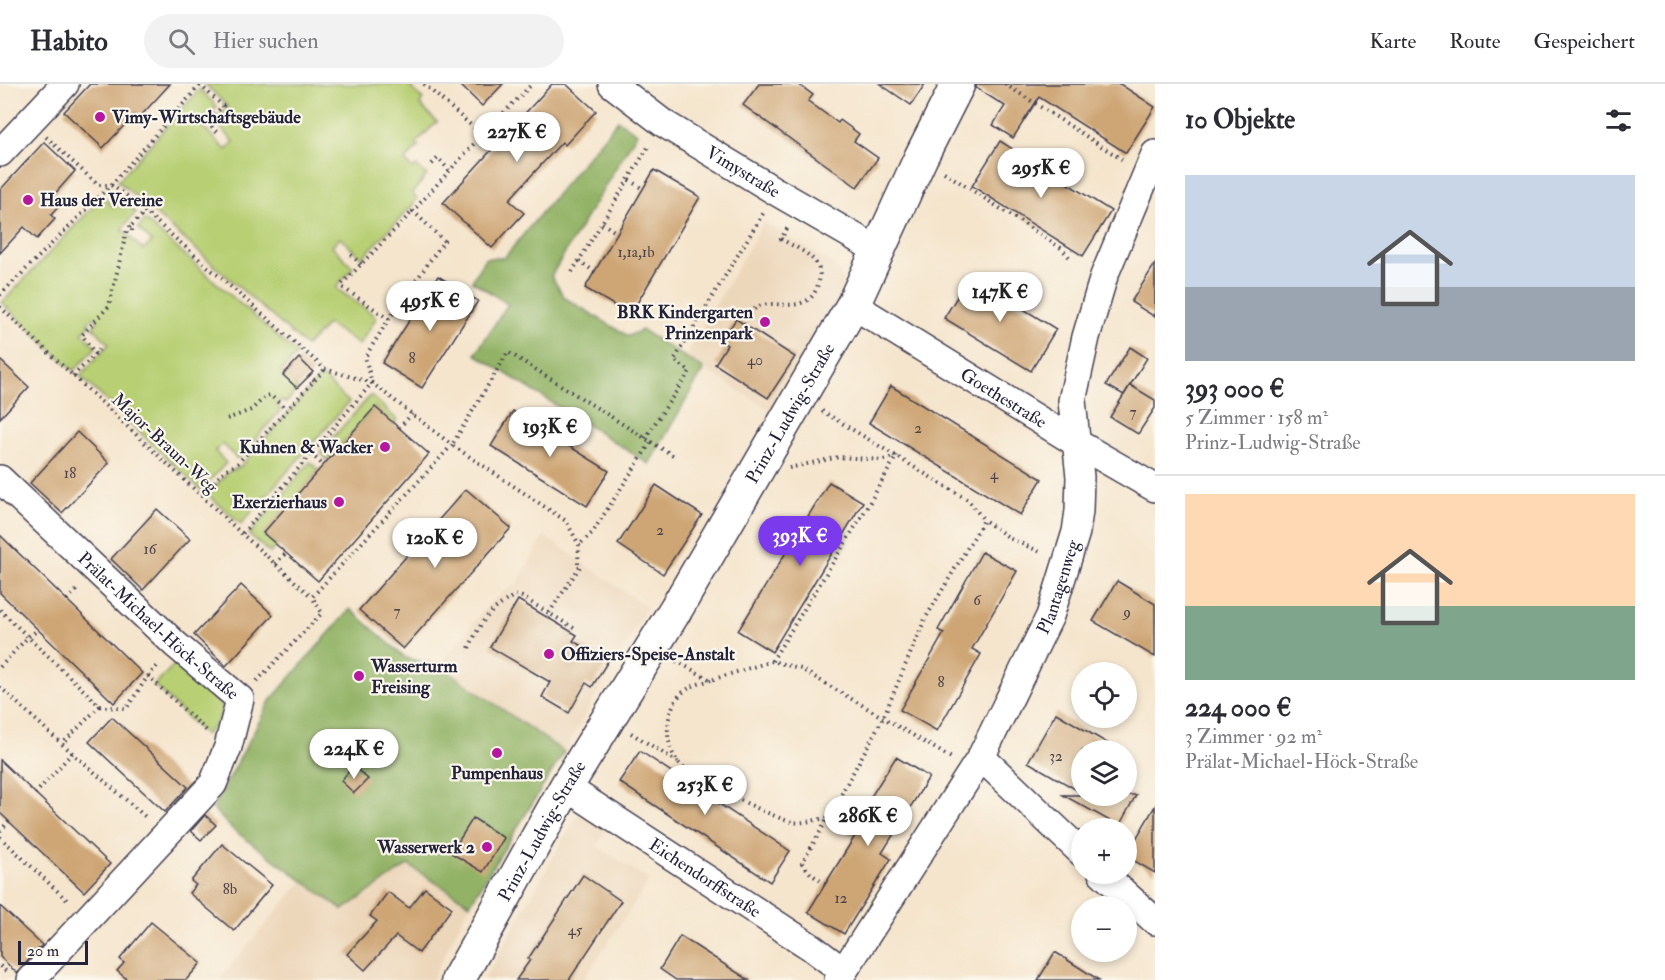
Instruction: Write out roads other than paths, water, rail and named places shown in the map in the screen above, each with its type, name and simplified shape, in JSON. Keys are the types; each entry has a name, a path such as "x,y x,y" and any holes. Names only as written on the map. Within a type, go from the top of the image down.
{"street":[{"path":"0,153 65,84"},
{"name":"Vimystraße","path":"612,84 663,123 879,251"},
{"name":"Prinz-Ludwig-Straße","path":"458,980 566,787 679,604 853,305 921,156 958,84"},
{"name":"Plantagenweg","path":"840,976 971,760 1050,616 1076,532 1079,511 1080,477 1072,401 1086,337 1104,276 1155,154"},
{"name":"Goethestraße","path":"853,305 1075,442 1155,488"},
{"name":"Prälat-Michael-Höck-Straße","path":"0,479 176,645 240,699 228,747 213,784 31,980"},
{"path":"971,760 1071,844"},
{"name":"Eichendorffstraße","path":"566,787 801,941 840,976"},
{"path":"1114,884 1155,921"}],"place":[{"name":"Vimy-Wirtschaftsgebäude","path":"100,117"},
{"name":"Haus der Vereine","path":"28,200"},
{"name":"BRK Kindergarten Prinzenpark","path":"765,322"},
{"name":"Kuhnen & Wacker","path":"385,447"},
{"name":"Exerzierhaus","path":"339,502"},
{"name":"Offiziers-Speise-Anstalt","path":"549,654"},
{"name":"Wasserturm Freising","path":"359,676"},
{"name":"Pumpenhaus","path":"497,753"},
{"name":"Wasserwerk 2","path":"487,847"}]}
